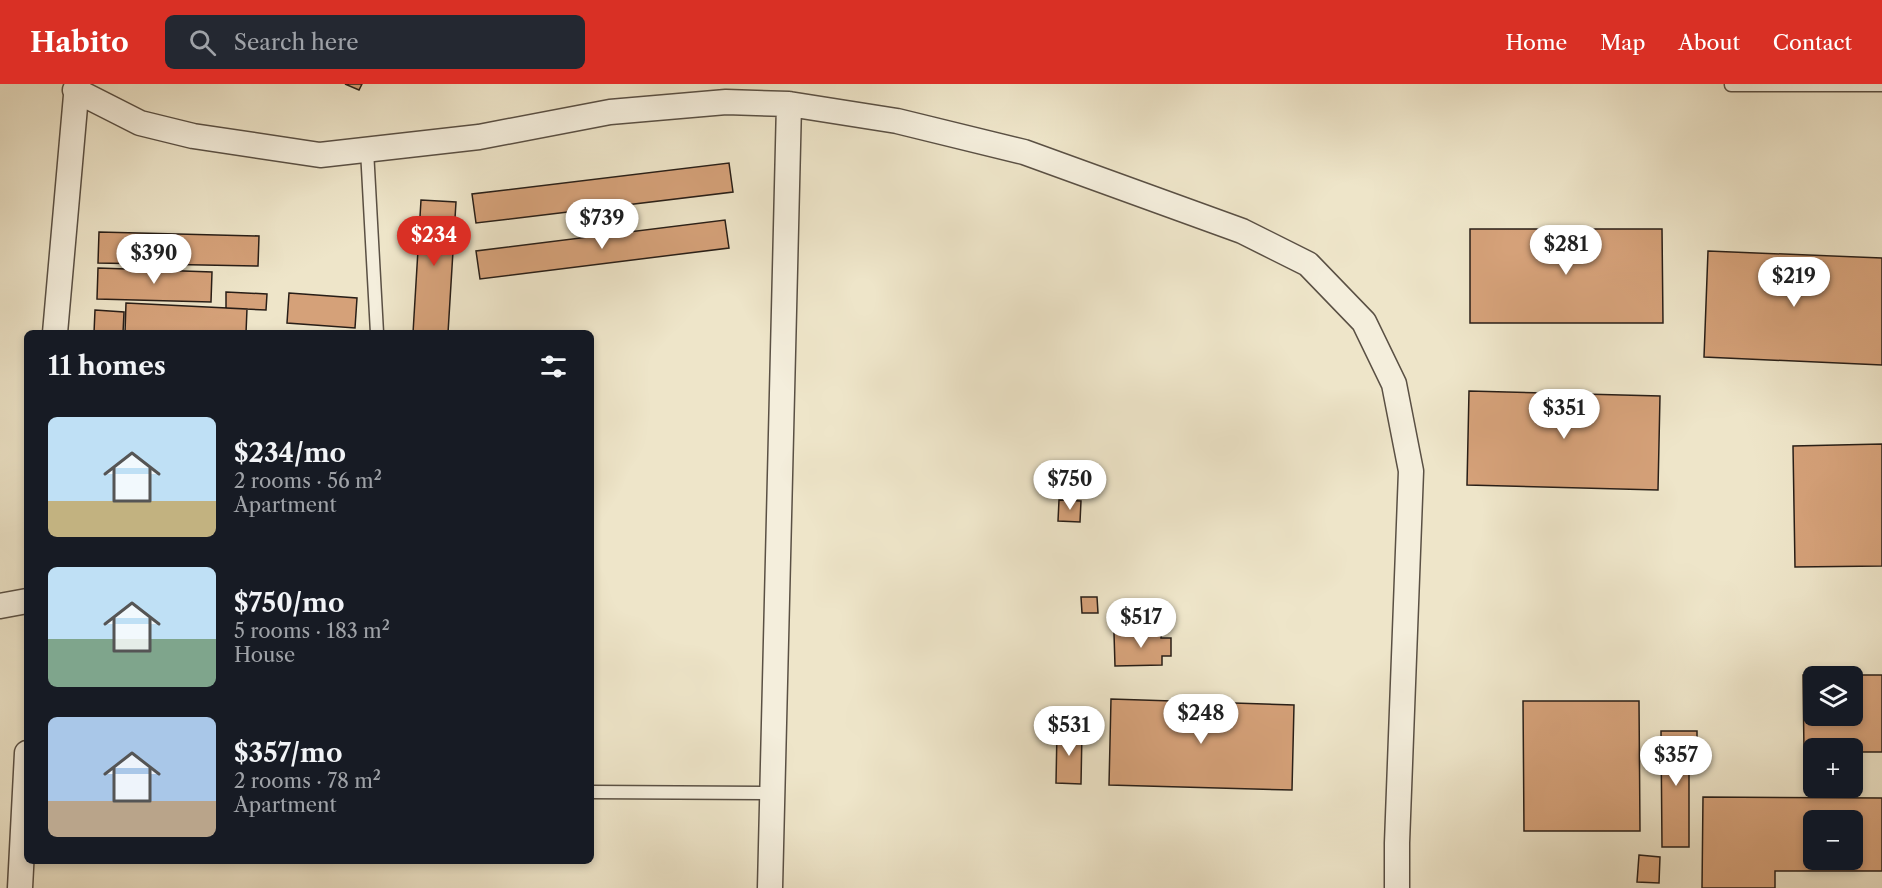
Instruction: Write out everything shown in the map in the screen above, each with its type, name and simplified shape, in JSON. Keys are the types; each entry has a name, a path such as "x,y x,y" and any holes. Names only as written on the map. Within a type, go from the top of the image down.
{"street":[{"path":"55,330 76,87 140,123 193,136 320,155 479,137 610,112 726,102 789,104 897,120 1024,152 1242,231 1308,264 1364,322 1394,384 1411,471 1397,888"},
{"path":"771,888 789,104"},
{"path":"0,606 24,602"},
{"path":"20,888 24,849"}],"lane":[{"path":"1731,86 1882,85"},
{"path":"368,150 377,330"},
{"path":"594,792 773,793"}],"building":[{"path":"345,84 362,84 359,90"},
{"path":"729,163 733,192 476,223 472,194"},
{"path":"421,200 456,202 448,330 413,330"},
{"path":"725,220 729,248 480,279 476,251"},
{"path":"1470,229 1662,229 1663,323 1470,323"},
{"path":"99,232 259,236 258,266 98,263"},
{"path":"1708,251 1882,258 1882,365 1704,357"},
{"path":"98,268 212,272 211,302 97,299"},
{"path":"226,292 267,294 266,310 226,308"},
{"path":"289,293 357,298 355,328 287,323"},
{"path":"126,303 247,309 246,330 125,330"},
{"path":"95,310 124,312 123,330 94,330"},
{"path":"1469,391 1660,396 1658,490 1467,485"},
{"path":"1882,444 1882,566 1795,567 1793,446"},
{"path":"1059,500 1081,501 1080,522 1058,521"},
{"path":"1081,597 1097,597 1098,613 1082,613"},
{"path":"1161,632 1161,638 1171,638 1171,656 1162,656 1162,665 1115,666 1114,633"},
{"path":"1863,675 1882,675 1882,752 1863,752 1863,738 1804,738 1804,726 1863,726"},
{"path":"1111,699 1294,705 1292,790 1109,785"},
{"path":"1523,701 1639,701 1640,831 1524,831"},
{"path":"1057,730 1082,731 1081,784 1056,783"},
{"path":"1661,731 1697,731 1697,749 1689,749 1689,847 1662,847"},
{"path":"1703,797 1882,798 1882,871 1775,871 1775,888 1702,888"},
{"path":"1639,855 1660,857 1659,883 1637,882"}]}
